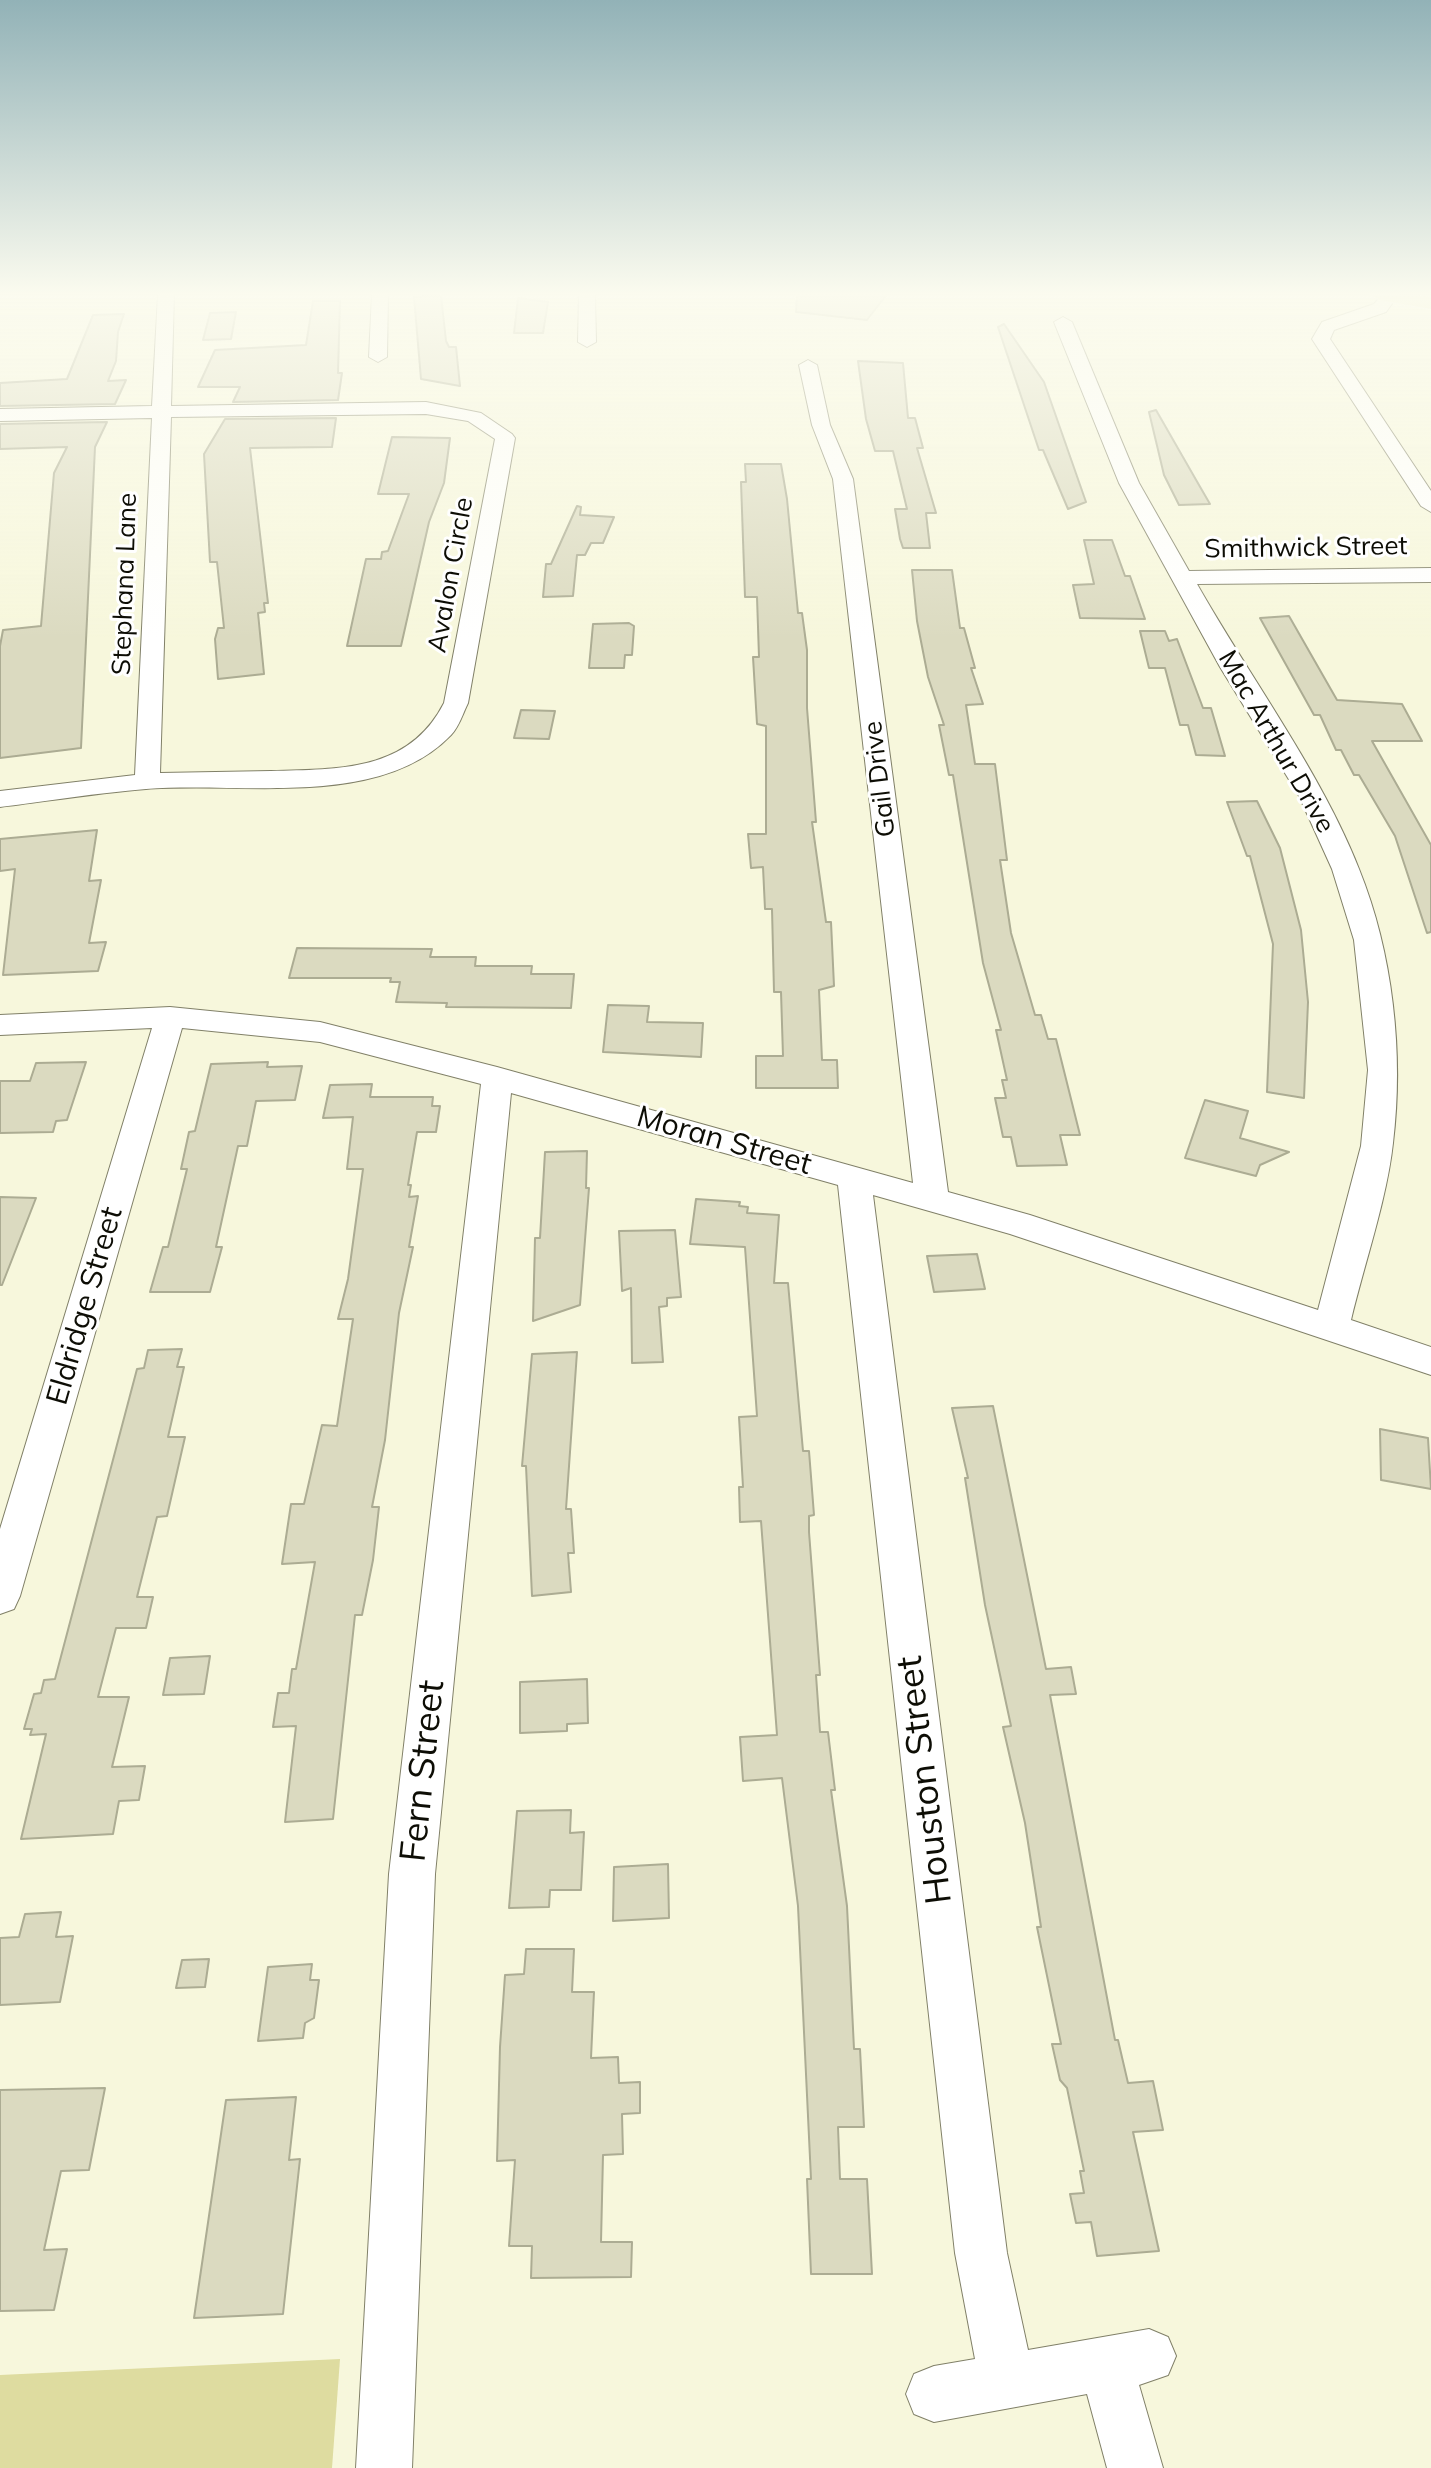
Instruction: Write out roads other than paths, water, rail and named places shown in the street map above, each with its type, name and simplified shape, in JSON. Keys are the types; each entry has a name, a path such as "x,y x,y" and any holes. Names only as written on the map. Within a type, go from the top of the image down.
{"street":[{"name":"Stephana Lane","path":"147,781 159,409"},
{"name":"Avalon Circle","path":"0,415 321,409"},
{"name":"Avalon Circle","path":"0,799 147,781 340,777 383,768 416,752 443,729 456,703 505,438 493,425 473,415 429,409"},
{"name":"Gail Drive","path":"818,409 843,479 932,1199"},
{"name":"Mac Arthur Drive","path":"1099,409 1129,483 1312,796 1346,869 1368,940 1383,1070 1377,1146 1331,1329"},
{"path":"1367,409 1431,506"},
{"name":"Smithwick Street","path":"1182,578 1431,575"},
{"name":"Moran Street","path":"0,1025 170,1017 259,1022 323,1032 497,1077 932,1199 1108,1253 1431,1361"},
{"name":"Eldridge Street","path":"0,1596 170,1017"},
{"name":"Fern Street","path":"384,2468 412,1874 497,1077"},
{"name":"Houston Street","path":"854,1177 981,2253 1007,2381"},
{"path":"934,2394 1127,2360 1135,2468"}]}
